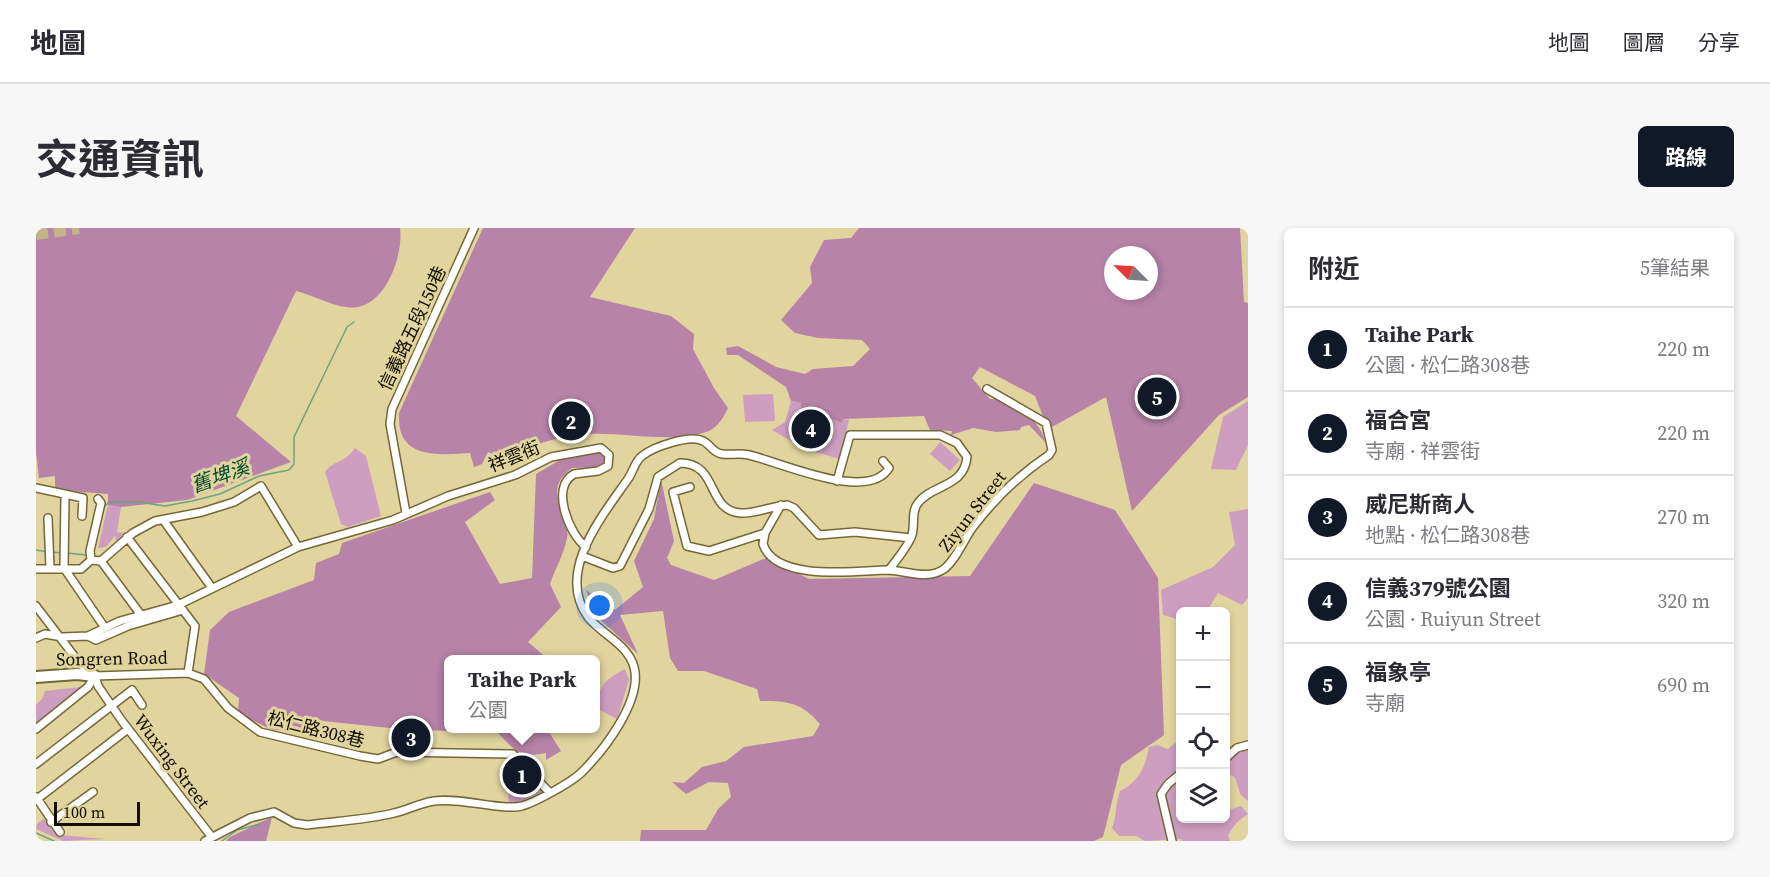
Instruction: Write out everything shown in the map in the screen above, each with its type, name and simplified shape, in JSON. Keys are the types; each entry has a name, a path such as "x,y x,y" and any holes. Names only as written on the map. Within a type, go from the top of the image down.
{"street":[{"name":"信義路五段150巷","path":"406,513 390,418 400,387 474,228"},
{"name":"Ziyun Street","path":"765,533 763,544 765,550 799,569 834,572 889,570 918,574 936,573 947,567 996,499 1021,474 1049,455 1052,450 1046,423 987,389"},
{"path":"837,481 850,435 928,434 950,438 957,443 967,457 966,465 945,488 918,502 914,510 911,538 889,570"},
{"path":"208,839 250,818 274,812 294,823 307,825 387,814 435,801 475,801 514,807 524,805 549,792 581,774 606,745 629,704 635,687 636,675 630,657 589,617 580,600 577,581 586,547 611,500 628,480 640,457 661,446 682,440 702,440 718,453 749,455 837,481 867,482 879,478 889,468 884,461"},
{"name":"祥雲街","path":"406,513 448,496 515,475 551,457 601,448 609,455 608,466 598,471 570,476 563,492 572,527 579,542 586,547"},
{"path":"582,556 613,568 620,566 651,502 658,477 680,463 693,465 705,474 711,482 715,497 727,509 741,513 781,506 794,508 819,535 855,532 911,538"},
{"path":"100,561 127,537 155,521 164,521 234,502 261,486 298,547"},
{"path":"36,488 83,498 82,516"},
{"path":"690,488 673,492 687,546 709,551 765,533 781,506"},
{"path":"65,495 64,568 105,628"},
{"path":"91,560 90,551 101,503 98,499"},
{"path":"88,636 96,640 180,608 212,588 298,547 382,524 406,513"},
{"path":"48,518 50,568"},
{"path":"164,521 212,588"},
{"path":"127,537 195,626 188,673"},
{"path":"36,569 81,569 91,560 100,561 141,615"},
{"name":"Wuxing Street","path":"36,606 81,665 95,676 98,686 208,839"},
{"path":"36,638 45,634 62,638 88,636 141,615 180,608"},
{"name":"松仁路308巷","path":"188,673 204,679 228,708 260,732 307,745 378,759 397,752 513,754 549,792"},
{"name":"Songren Road","path":"36,677 77,674 95,676 188,673"},
{"path":"39,727 88,687 95,676"},
{"path":"111,704 132,690 142,705"},
{"name":"Wuxing Street","path":"36,764 111,704"},
{"path":"60,832 37,799 128,729"},
{"path":"1230,754 1237,748 1248,746"},
{"path":"1172,841 1171,828 1162,804 1161,794 1176,777"},
{"path":"51,822 93,792"}],"shaded area":[{"path":"36,228 400,228 400,240 394,268 388,281 371,302 359,307 346,307 296,291 236,416 291,462 187,500 121,507 108,505 108,494 55,490 55,476 39,478 36,452"},
{"path":"483,228 635,228 590,297 671,316 694,334 693,349 714,388 728,408 718,424 708,432 691,436 588,434 566,437 534,446 505,460 488,452 482,464 474,467 470,453 434,454 415,449 408,444 401,431 399,413"},
{"path":"859,228 1240,228 1244,302 1248,303 1248,397 1219,415 1132,511 1106,397 1052,427 1044,419 1035,396 980,367 972,378 990,399 1007,402 1024,412 1038,426 1045,442 1029,425 1021,427 1020,430 996,432 973,428 951,435 952,431 930,430 924,416 843,419 842,423 801,409 801,403 791,401 786,387 738,355 727,355 726,348 738,346 776,367 805,374 813,369 853,366 870,349 862,340 818,338 795,333 781,320 812,283 810,267 824,240 851,238"},
{"path":"773,394 775,421 745,422 743,395"},
{"path":"791,401 801,403 801,409 842,423 843,419 849,420 840,459 805,449 772,430 785,422"},
{"path":"1248,401 1248,445 1236,470 1211,469 1223,417"},
{"path":"940,442 960,460 950,471 930,454"},
{"path":"355,448 366,456 381,516 348,527 341,524 325,472"},
{"path":"602,450 606,462 600,467 572,468 558,485 557,494 565,519 567,538 550,584 561,607 528,642 543,655 444,655 444,731 399,729 314,720 306,733 270,729 238,713 239,698 204,674 210,630 229,612 314,580 316,563 339,554 342,543 490,492 495,500 465,522 500,584 532,578 536,474 572,453"},
{"path":"661,479 674,541 667,558 671,565 714,580 766,558 809,579 970,576 1034,483 1115,510 1158,578 1164,735 1121,765 1103,837 1094,841 640,841 641,830 706,830 718,809 731,797 728,783 709,782 686,794 672,782 684,783 702,767 726,761 744,747 813,736 820,724 807,711 793,704 760,701 757,689 704,671 678,671 670,658 663,611 620,615 638,654 595,615 586,590 615,610 643,587 634,561 654,519"},
{"path":"108,505 121,507 117,532 123,533 116,541 115,536 106,547 98,548"},
{"path":"1248,509 1248,598 1242,605 1218,593 1209,607 1176,607 1176,619 1163,615 1161,590 1213,567 1235,545 1229,512"},
{"path":"625,669 629,680 617,719 600,710 600,692 613,676"},
{"path":"80,687 81,691 36,724 36,705 42,699 45,691"},
{"path":"498,733 550,733 561,751 546,760 546,753 523,754"},
{"path":"1176,742 1176,823 1230,823 1230,810 1241,806 1248,814 1236,823 1228,835 1230,841 1182,841 1181,839 1145,841 1136,836 1119,836 1112,828 1120,791 1132,783 1140,773 1149,747 1157,745 1168,749"},
{"path":"1242,749 1248,749 1248,801 1240,794 1235,777 1230,775 1230,759"},
{"path":"514,760 545,790 519,802 510,803 508,800"},
{"path":"272,817 266,841 226,841 230,837"},
{"path":"45,818 60,835 106,839 63,841 36,829 37,824"}],"waterway":[{"name":"舊埤溪","path":"93,554 104,507 109,502 138,502 165,506 220,494 259,476 289,470 294,464 294,437 347,327 354,322"},
{"name":"舊埤溪","path":"36,550 48,552"},
{"name":"舊埤溪","path":"52,552 62,553"},
{"name":"舊埤溪","path":"67,553 86,555"},
{"path":"222,841 237,830 260,824"},
{"path":"36,833 54,841"}],"tunnel":[{"path":"36,234 79,228"}],"place":[{"name":"福象亭","path":"1157,397"},
{"name":"福合宮","path":"571,421"},
{"name":"信義379號公園","path":"811,429"},
{"name":"威尼斯商人","path":"411,738"},
{"name":"Taihe Park","path":"522,775"}]}
